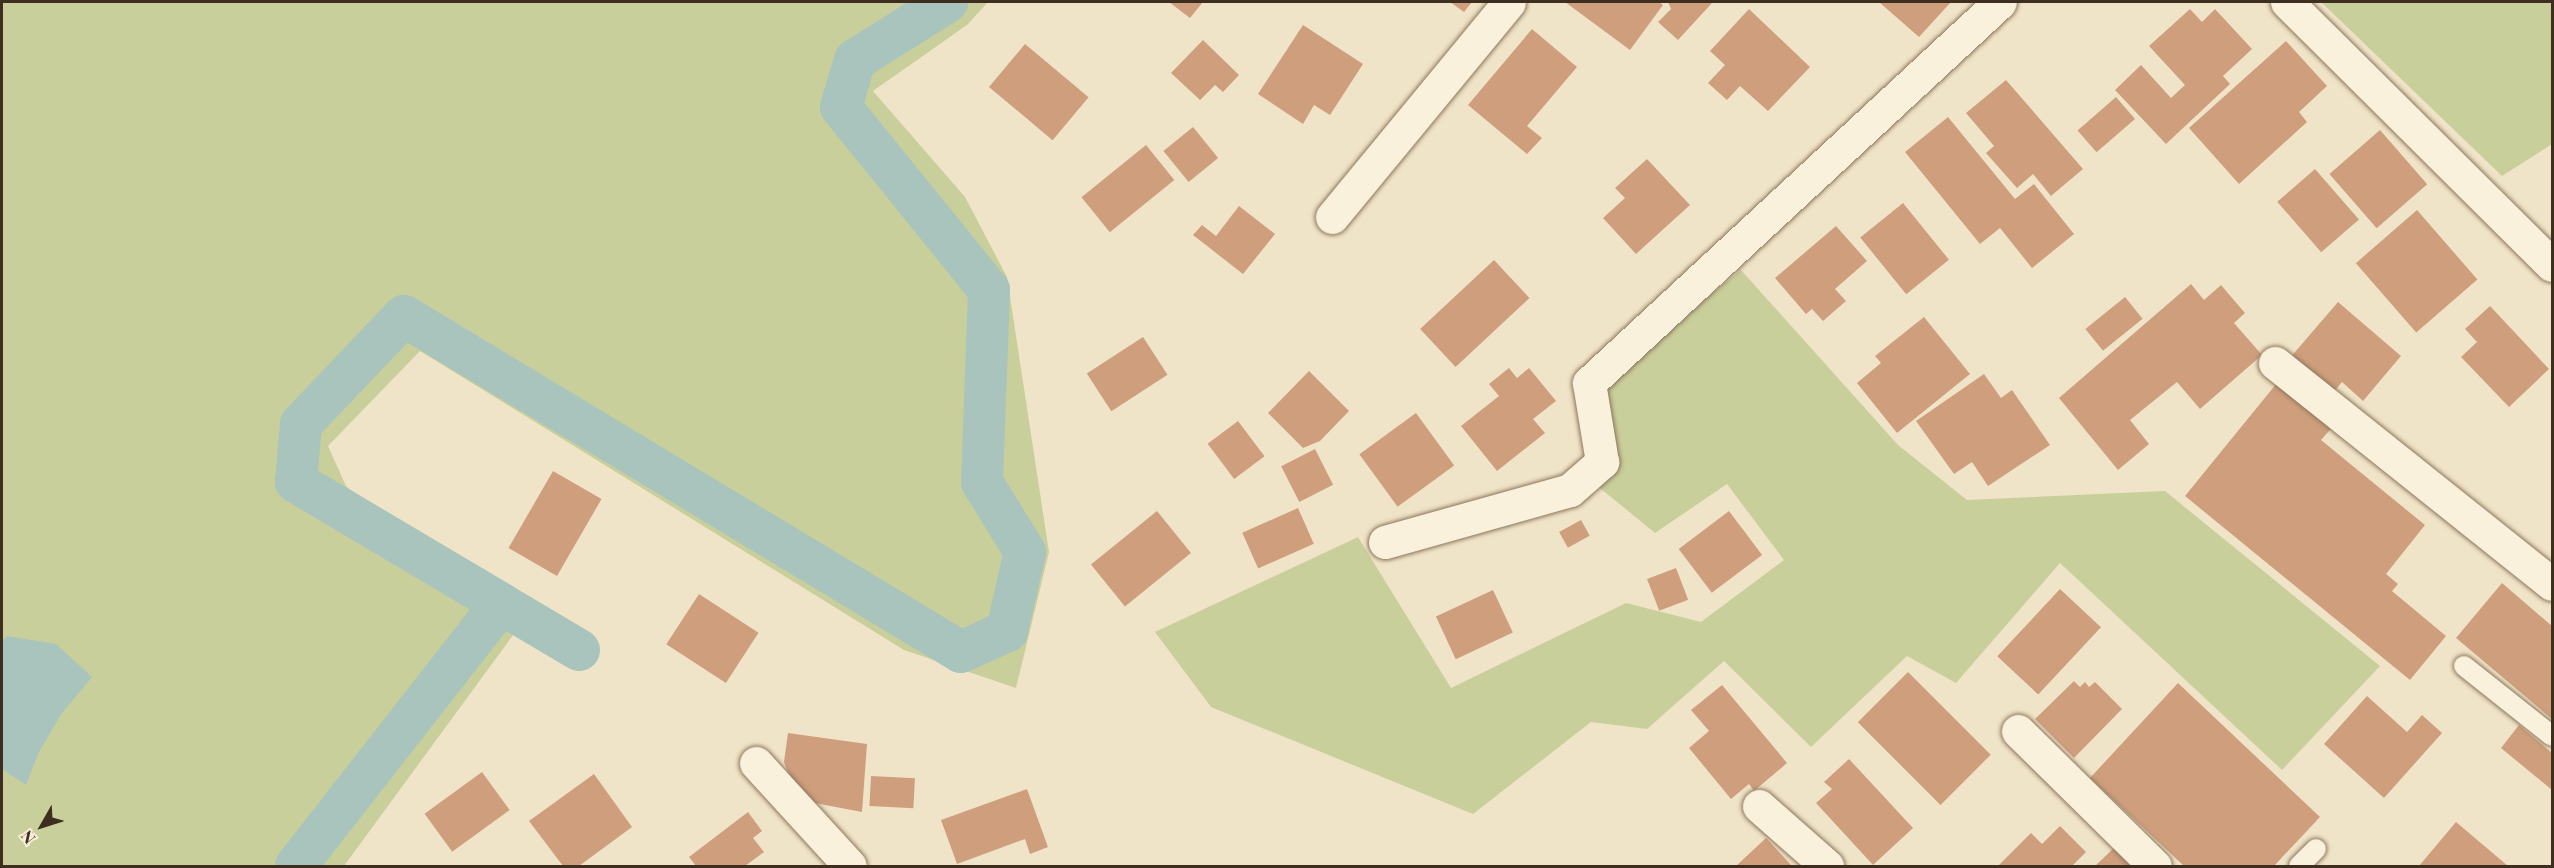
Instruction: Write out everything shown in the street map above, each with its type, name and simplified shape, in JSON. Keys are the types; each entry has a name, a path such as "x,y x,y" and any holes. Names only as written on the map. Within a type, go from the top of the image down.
{"street":[{"path":"1332,217 1509,2"},
{"path":"1385,542 1570,490 1602,462 1589,383 2000,2"},
{"path":"2287,2 2553,265"},
{"path":"2275,363 2553,584"},
{"path":"2018,731 2156,867"},
{"path":"756,763 850,867"},
{"path":"1759,806 1827,867"}],"lane":[{"path":"2464,666 2553,736"},
{"path":"2299,867 2316,849"}],"green space":[{"path":"2,2 988,2 967,25 873,91 965,197 1007,277 1049,552 1016,688 904,650 420,351 328,446 346,486 516,631 344,866 2,866"},
{"path":"2321,2 2552,2 2552,144 2502,176"},
{"path":"1741,270 1898,445 1967,500 2165,491 2380,666 2282,770 2060,563 1956,683 1907,656 1811,747 1724,661 1647,729 1591,722 1473,814 1211,707 1155,632 1358,537 1451,688 1626,603 1701,622 1784,560 1727,484 1655,533 1595,484 1599,385"}],"water":[{"path":"7,636 56,644 92,677 62,713 39,752 26,785 2,769 2,641"}],"building":[{"path":"1169,2 1203,2 1190,18"},
{"path":"1450,2 1472,2 1464,12"},
{"path":"1565,2 1659,2 1663,5 1630,50"},
{"path":"1668,2 1712,3 1678,40 1658,22 1671,9"},
{"path":"1879,2 1951,2 1919,37"},
{"path":"1749,9 1810,67 1768,111 1740,86 1727,100 1708,83 1725,65 1710,51"},
{"path":"2190,9 2202,22 2215,9 2252,49 2223,76 2230,84 2166,144 2115,90 2141,65 2171,98 2185,85 2149,46"},
{"path":"1303,25 1363,64 1330,115 1314,105 1303,124 1258,94"},
{"path":"1532,29 1577,67 1527,126 1542,138 1527,154 1468,105"},
{"path":"1203,40 1239,75 1223,92 1215,85 1200,100 1171,73"},
{"path":"2286,41 2327,86 2299,112 2307,122 2239,184 2189,128"},
{"path":"1025,44 1089,97 1053,140 989,87"},
{"path":"2006,80 2083,169 2051,196 2033,174 2017,188 1986,153 1994,146 1966,113"},
{"path":"2116,97 2135,119 2097,152 2078,130"},
{"path":"1948,117 2015,199 2034,184 2074,234 2032,268 2000,228 1980,244 1905,152"},
{"path":"1193,127 1218,158 1189,182 1163,151"},
{"path":"2380,130 2427,184 2377,228 2329,174"},
{"path":"1146,145 1174,180 1110,232 1081,197"},
{"path":"1647,159 1690,205 1636,254 1603,218 1625,198 1615,188"},
{"path":"2315,169 2359,220 2321,252 2277,202"},
{"path":"1903,203 1949,260 1906,294 1860,238"},
{"path":"1239,206 1275,234 1243,274 1193,235 1202,225 1216,236"},
{"path":"2417,210 2477,279 2416,333 2356,263"},
{"path":"1836,226 1867,261 1835,289 1846,301 1823,321 1812,309 1806,314 1775,278"},
{"path":"1494,260 1529,298 1456,367 1420,329"},
{"path":"2191,284 2204,300 2221,285 2245,313 2234,323 2262,355 2200,409 2177,382 2130,420 2149,444 2118,470 2059,398"},
{"path":"2125,297 2143,319 2103,351 2085,329"},
{"path":"2338,302 2401,356 2363,401 2342,382 2331,395 2289,359"},
{"path":"2490,306 2549,369 2509,407 2461,357 2477,342 2465,329"},
{"path":"1924,317 1970,374 1897,433 1857,383 1881,363 1875,356"},
{"path":"1143,337 1168,375 1111,411 1087,373"},
{"path":"1509,368 1517,378 1529,368 1556,401 1533,419 1545,433 1497,471 1461,426 1499,396 1489,384"},
{"path":"1309,371 1349,411 1320,441 1303,448 1268,413"},
{"path":"1984,374 2001,398 2012,390 2050,445 1988,486 1972,462 1954,474 1916,421"},
{"path":"2281,378 2336,423 2321,440 2425,525 2386,574 2398,584 2392,591 2446,636 2410,680 2185,496"},
{"path":"1416,413 1454,466 1398,507 1359,454"},
{"path":"1238,421 1264,456 1234,479 1208,444"},
{"path":"1315,449 1333,485 1299,502 1281,466"},
{"path":"553,471 601,499 557,576 508,548"},
{"path":"1298,508 1314,544 1258,568 1242,533"},
{"path":"1157,511 1191,553 1125,606 1091,564"},
{"path":"1729,511 1762,555 1712,593 1679,549"},
{"path":"1581,520 1590,536 1568,548 1559,532"},
{"path":"1676,568 1688,600 1659,611 1647,579"},
{"path":"2502,583 2552,626 2552,719 2456,638"},
{"path":"2060,589 2101,627 2038,694 1997,656"},
{"path":"1493,590 1513,633 1456,659 1436,617"},
{"path":"699,594 759,633 726,683 666,644"},
{"path":"1908,672 1991,755 1941,805 1858,722"},
{"path":"2074,681 2080,687 2085,682 2089,687 2095,682 2122,709 2074,758 2035,719"},
{"path":"2178,683 2320,817 2274,866 2184,866 2090,778"},
{"path":"1722,685 1787,763 1754,791 1749,784 1731,799 1689,748 1709,731 1691,710"},
{"path":"2367,696 2407,732 2422,715 2442,733 2384,798 2324,744"},
{"path":"2519,725 2552,753 2552,790 2501,748"},
{"path":"788,733 867,744 862,812 799,800 784,762"},
{"path":"1849,759 1913,828 1873,865 1816,803 1832,789 1824,782"},
{"path":"482,772 510,810 452,852 425,814"},
{"path":"594,774 632,827 579,866 563,866 529,821"},
{"path":"871,776 915,778 913,808 869,806"},
{"path":"1027,789 1048,847 1030,854 1025,839 957,864 941,820"},
{"path":"748,812 762,831 753,838 764,852 745,866 696,866 689,857"},
{"path":"2456,822 2508,866 2419,866"},
{"path":"2060,826 2086,852 2072,866 1998,866 2031,833 2042,844"},
{"path":"1766,838 1792,866 1736,866"},
{"path":"2116,846 2136,866 2095,866"}],"waterway":[{"path":"579,650 296,482 301,424 404,316 961,652 1007,631 1025,552 982,482 989,290 841,107 855,60 947,2"},
{"path":"296,866 501,604"}]}
